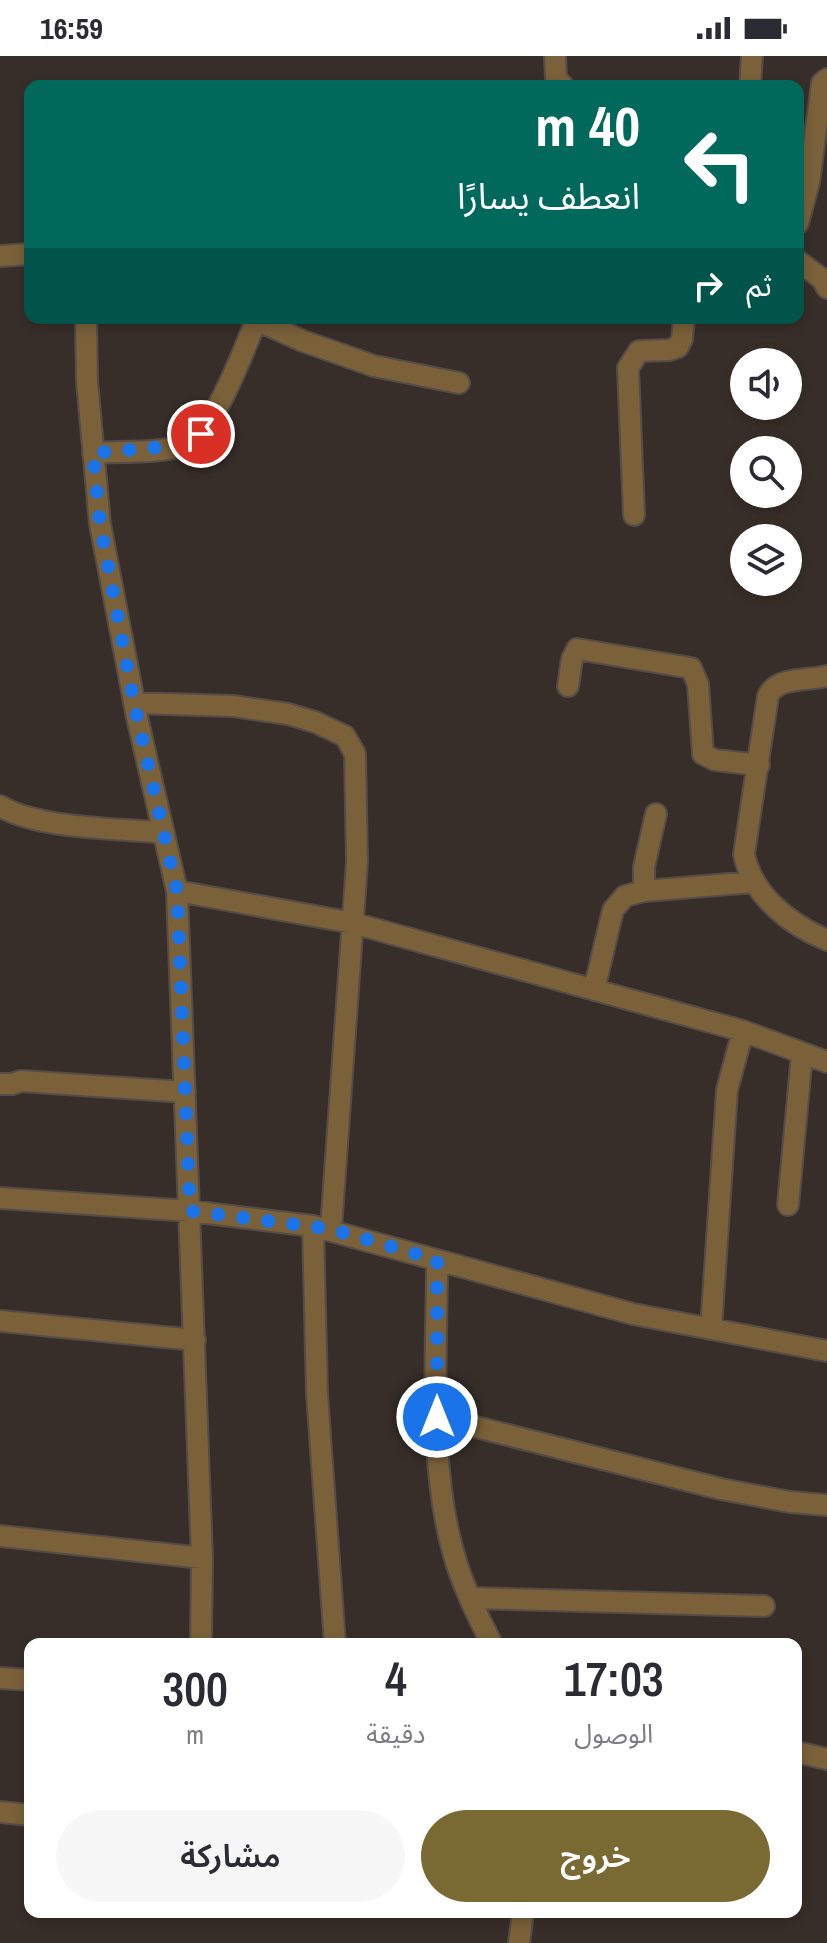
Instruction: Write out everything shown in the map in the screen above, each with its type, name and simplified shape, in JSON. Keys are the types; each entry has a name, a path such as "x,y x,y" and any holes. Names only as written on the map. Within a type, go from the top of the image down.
{"street":[{"path":"555,56 558,80"},
{"path":"750,80 752,56"},
{"path":"804,176 822,83 827,79"},
{"path":"0,256 24,254"},
{"path":"804,266 822,279 827,288"},
{"path":"86,324 87,381 100,524 134,703 177,891 195,1340 202,1558 201,1638"},
{"path":"93,453 165,448 194,441 209,423 254,324"},
{"path":"267,324 303,341 374,366 459,383"},
{"path":"634,515 628,368 639,351 678,347 683,324"},
{"path":"568,686 572,659 580,648 691,668 698,684 703,754 715,760 759,765"},
{"path":"827,676 783,682 771,689 744,854 747,870 754,882 780,912 804,930 827,940"},
{"path":"134,703 247,708 315,722 345,736 355,754 357,862 322,1228 317,1394 335,1638"},
{"path":"0,806 23,817 44,821 164,833"},
{"path":"644,891 644,867 656,814"},
{"path":"594,990 613,910 625,896 644,891 754,882"},
{"path":"177,891 353,923 743,1031 827,1062"},
{"path":"711,1329 727,1090 743,1031"},
{"path":"788,1205 802,1054"},
{"path":"0,1084 21,1081 185,1092"},
{"path":"0,1198 190,1211 322,1228 633,1314 827,1351"},
{"path":"437,1260 437,1417 443,1493 450,1537 470,1598 489,1638"},
{"path":"0,1321 195,1340"},
{"path":"437,1417 721,1489 790,1502 827,1505"},
{"path":"0,1536 202,1558"},
{"path":"470,1598 764,1606"},
{"path":"0,1678 24,1680"},
{"path":"802,1753 827,1759"},
{"path":"0,1812 24,1814"},
{"path":"519,1943 522,1918"}],"route":[{"path":"201,434 187,445 93,453 100,524 134,703 177,891 190,1211 331,1229 437,1260 437,1417"}]}
